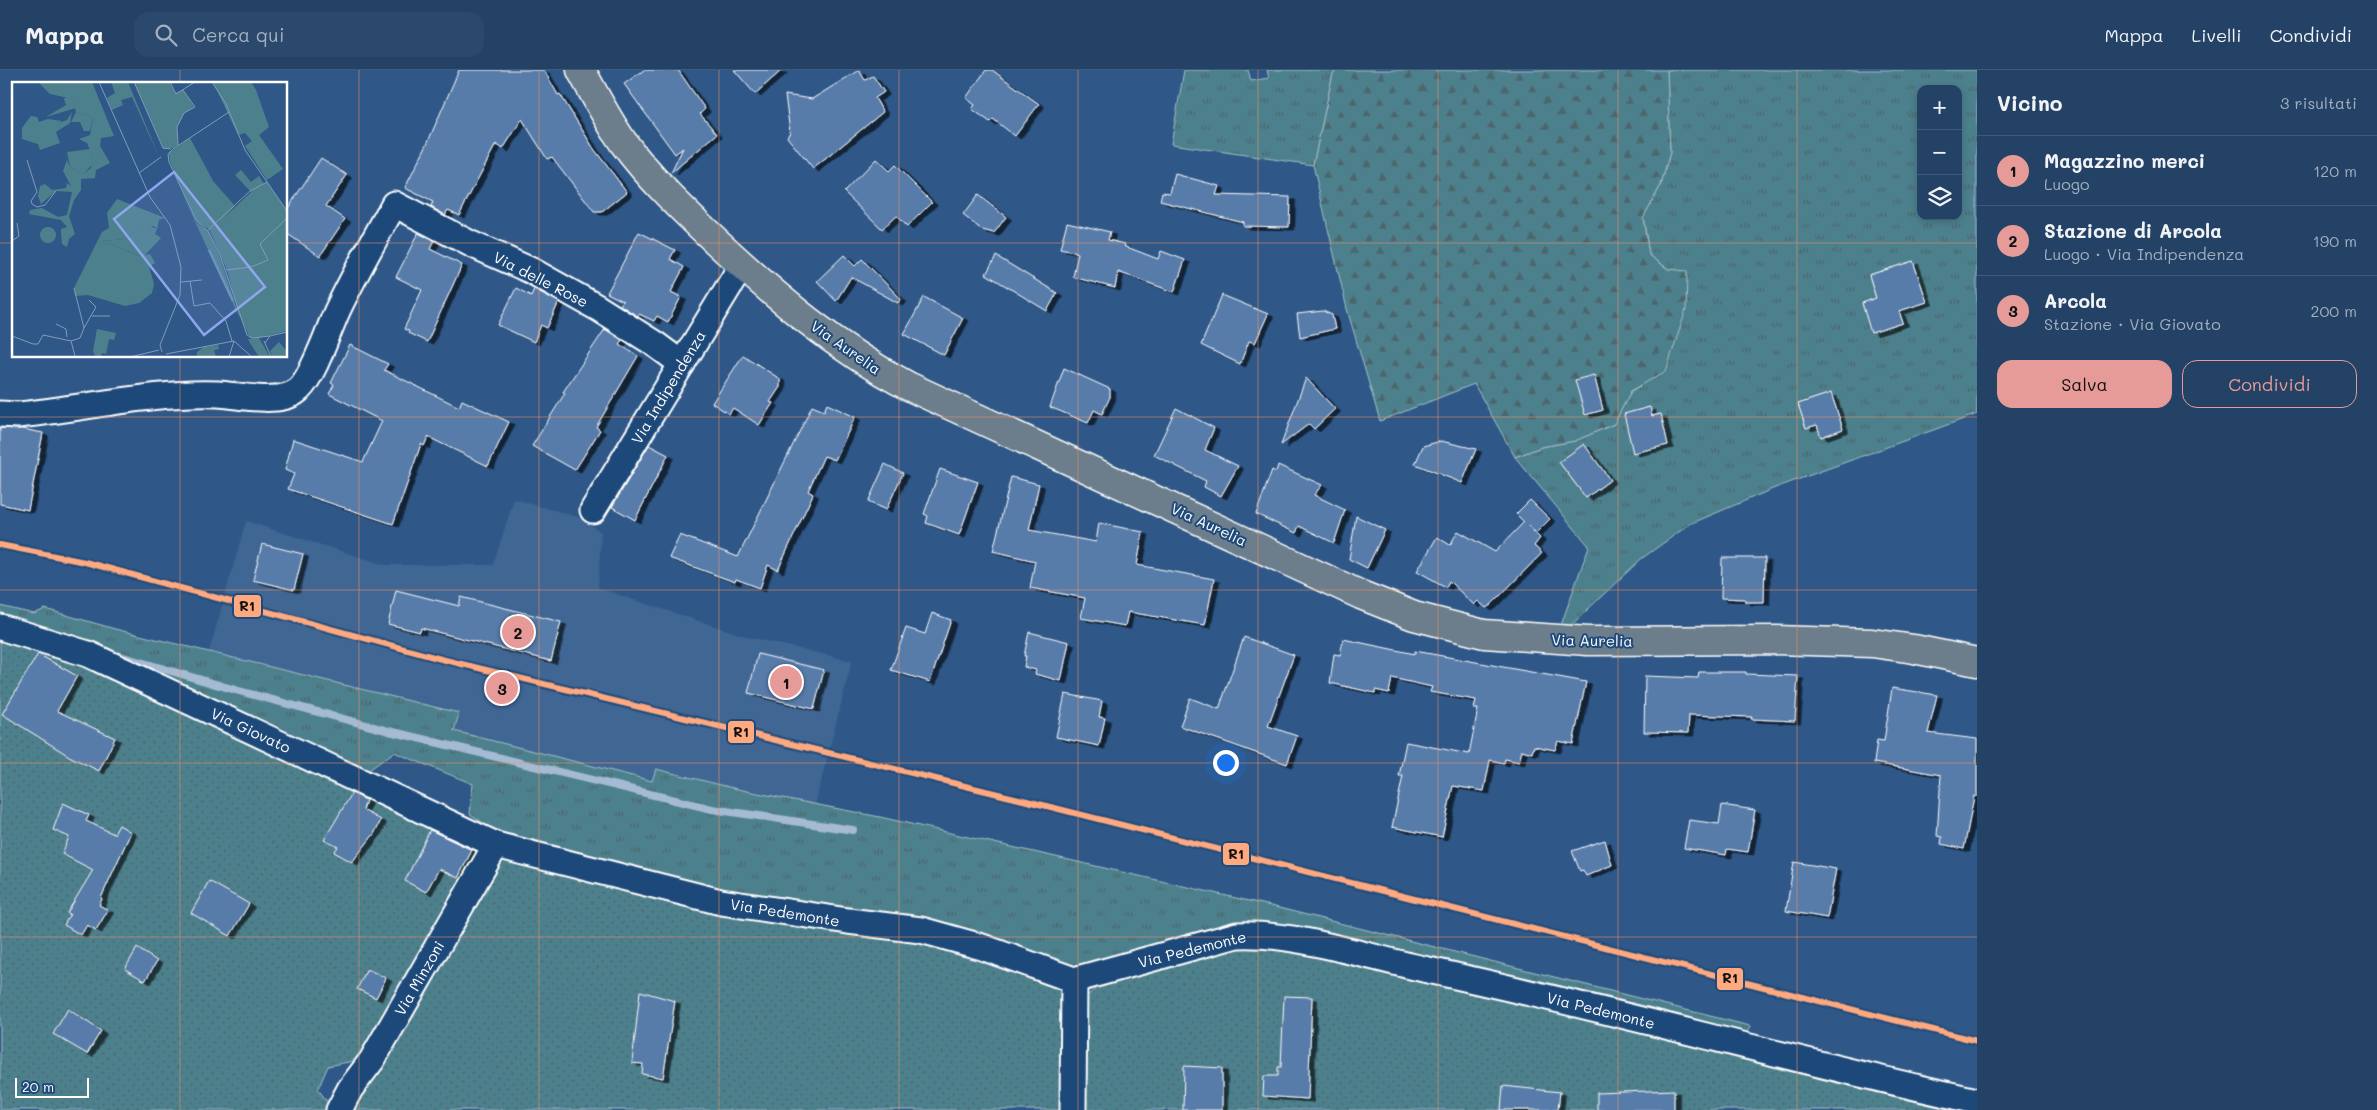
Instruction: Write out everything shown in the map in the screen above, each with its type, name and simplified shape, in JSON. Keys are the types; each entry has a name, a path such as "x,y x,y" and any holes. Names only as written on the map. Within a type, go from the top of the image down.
{"main road":[{"name":"Via Aurelia","path":"581,70 624,142 669,196 742,265 794,310 849,352 908,386 1361,595 1414,616 1484,634 1588,642 1776,640 1872,643 1914,649 1977,662"}],"street":[{"name":"Via delle Rose","path":"0,414 27,414 154,398 217,394 278,398 288,396 299,389 315,361 338,309 394,204 471,244 532,271 598,308 656,344 682,364"},
{"name":"Via Indipendenza","path":"593,510 742,265"},
{"name":"Via Giovato","path":"0,627 88,654 496,845"},
{"name":"Via Pedemonte","path":"496,845 721,902 921,930 982,947 1074,980 1237,935 1257,934 1512,988 1890,1082 1977,1101"},
{"name":"Via Minzoni","path":"338,1110 350,1089 372,1060 496,845"},
{"path":"1074,980 1074,1110"}],"shaded area":[{"path":"514,499 578,517 601,532 598,588 748,637 852,661 815,805 737,789 656,769 652,781 454,731 459,713 209,652 246,521 385,565 493,565"}],"green space":[{"path":"1184,70 1248,70 1251,81 1269,78 1267,70 1338,70 1333,74 1313,165 1171,144"},
{"path":"1338,70 1667,70 1670,152 1661,185 1643,218 1649,255 1668,269 1687,271 1686,310 1666,371 1631,391 1614,424 1575,441 1541,447 1515,457 1474,384 1380,421 1347,309 1313,165 1333,74"},
{"path":"1667,70 1977,70 1977,414 1775,488 1690,524 1641,559 1568,628 1561,625 1589,546 1515,457 1541,447 1575,441 1614,424 1631,391 1666,370 1687,272 1668,269 1649,255 1643,217 1661,185 1670,152","holes":["1913,261 1926,302 1899,311 1903,323 1872,333 1862,303 1876,298 1869,275","1831,393 1843,429 1821,437 1817,425 1806,428 1798,404","1649,407 1652,416 1660,414 1667,445 1628,413","1589,452 1610,481 1586,498 1559,462"]},
{"path":"0,606 34,614 45,609 115,629 459,713 454,731 652,781 656,769 737,789 880,817 1271,906 1750,1026 1746,1040 1072,972 723,896 511,842 470,814 473,784 394,752 362,775 0,621"},
{"path":"0,631 87,657 491,846 369,1058 328,1066 318,1089 333,1110 0,1110"},
{"path":"498,849 920,933 1070,983 1070,1110 343,1110"},
{"path":"1256,942 1423,978 1977,1110 1080,1110 1080,1001 1114,975"}],"building":[{"path":"459,70 544,70 558,95 560,94 594,149 627,192 602,212 594,212 552,157 547,159 522,119 503,149 496,144 459,215 448,210 445,215 431,207 433,202 405,188 427,144"},
{"path":"644,70 678,70 705,109 700,114 717,134 671,173 683,148 675,154 624,84"},
{"path":"734,70 782,70 755,94"},
{"path":"859,70 865,80 873,76 884,92 875,98 883,112 813,169 787,137 790,132 785,95 812,99"},
{"path":"986,70 992,70 1039,104 1015,136 993,119 990,122 972,109 975,105 966,98"},
{"path":"321,158 347,175 326,206 345,219 320,256 288,234 288,208"},
{"path":"876,159 889,171 895,165 932,202 907,227 896,216 882,229 844,192"},
{"path":"1175,174 1219,186 1216,195 1290,197 1289,227 1243,226 1243,222 1160,201 1162,192 1170,193"},
{"path":"978,195 1006,217 994,233 982,230 963,215"},
{"path":"1067,222 1110,232 1108,240 1125,244 1124,246 1158,259 1161,251 1185,260 1174,292 1118,272 1115,288 1073,277 1078,253 1060,249"},
{"path":"639,232 675,250 670,259 684,267 671,292 681,297 668,322 657,316 654,321 639,314 637,316 620,305 623,301 607,293"},
{"path":"418,233 434,241 430,249 462,265 427,342 408,333 409,331 404,329 422,290 396,277"},
{"path":"844,255 855,266 862,259 901,299 898,303 851,277 836,301 817,281"},
{"path":"996,256 1057,293 1047,311 986,274"},
{"path":"1913,261 1927,302 1899,311 1903,323 1871,333 1862,303 1876,298 1869,275"},
{"path":"516,288 531,296 534,289 559,302 547,328 541,325 534,342 498,325"},
{"path":"1222,295 1268,314 1255,343 1249,341 1240,364 1201,345"},
{"path":"924,297 963,318 944,355 904,334"},
{"path":"1323,311 1332,315 1335,329 1300,337 1297,314"},
{"path":"605,329 622,340 619,344 638,356 596,427 600,430 575,470 532,446 565,393 563,392"},
{"path":"350,345 388,364 384,370 459,407 462,400 509,422 488,466 428,437 424,446 421,444 393,524 288,489 294,474 285,470 293,439 363,462 382,421 329,394 334,385 331,383"},
{"path":"743,355 780,379 780,387 770,402 773,403 759,425 733,408 729,414 712,403"},
{"path":"1064,368 1110,389 1110,397 1102,414 1094,410 1088,423 1050,407"},
{"path":"1594,375 1603,410 1585,415 1575,380"},
{"path":"1306,378 1335,409 1314,429 1309,424 1281,445"},
{"path":"1831,393 1843,429 1821,437 1817,425 1806,428 1798,404"},
{"path":"827,404 855,417 835,460 824,456 808,491 813,494 778,570 768,565 760,588 736,579 735,582 669,558 680,535 738,557 812,406 824,411"},
{"path":"1650,407 1652,416 1661,414 1668,445 1633,453 1624,414"},
{"path":"1176,408 1214,428 1205,450 1238,466 1221,496 1204,487 1206,481 1154,455"},
{"path":"0,428 22,429 43,433 28,510 0,504"},
{"path":"1441,441 1476,449 1462,483 1415,464 1423,446"},
{"path":"1584,444 1610,480 1586,498 1559,462"},
{"path":"649,445 668,455 635,520 612,507"},
{"path":"885,464 903,473 886,510 868,502"},
{"path":"1278,465 1322,485 1314,495 1345,510 1334,543 1299,526 1296,533 1256,514 1272,470 1276,472"},
{"path":"940,469 978,482 959,535 926,523 928,516 924,514"},
{"path":"1011,477 1039,484 1029,530 1096,542 1099,523 1143,532 1137,565 1214,579 1205,625 1128,612 1125,626 1081,618 1085,598 1030,588 1035,561 993,551"},
{"path":"1530,500 1550,519 1536,533 1528,526 1540,538 1534,546 1542,553 1491,605 1486,608 1478,601 1474,605 1449,581 1446,587 1417,571 1437,537 1450,545 1458,531 1495,552 1524,522 1516,514"},
{"path":"1356,516 1385,530 1367,568 1349,559"},
{"path":"262,544 303,554 294,590 253,580"},
{"path":"1722,558 1765,558 1764,602 1745,602 1745,599 1721,598"},
{"path":"396,590 459,606 461,597 561,622 551,661 421,628 420,632 388,624"},
{"path":"932,613 951,620 930,682 891,670 906,628 925,634"},
{"path":"1029,632 1069,642 1061,681 1035,674 1036,670 1024,667 1026,656 1024,656"},
{"path":"1244,637 1294,655 1268,726 1297,736 1287,764 1180,726 1190,698 1219,709"},
{"path":"1343,639 1415,654 1415,651 1586,682 1573,744 1558,741 1555,750 1534,746 1532,753 1522,750 1519,762 1505,759 1504,763 1490,760 1484,791 1453,786 1442,837 1392,827 1403,776 1399,776 1406,742 1469,754 1478,709 1474,709 1476,700 1430,692 1432,687 1392,678 1389,693 1375,690 1375,693 1330,683 1334,654 1340,655"},
{"path":"38,654 77,676 57,711 115,738 99,771 69,756 2,714"},
{"path":"758,654 824,670 814,709 748,693"},
{"path":"1699,672 1746,672 1746,674 1798,676 1795,721 1751,719 1752,717 1689,715 1688,733 1644,732 1645,676 1698,678"},
{"path":"1892,688 1937,695 1928,733 1977,739 1977,796 1974,796 1964,849 1941,844 1942,837 1937,836 1941,775 1874,763 1877,740 1884,741"},
{"path":"1065,694 1102,701 1099,717 1105,718 1099,746 1056,737"},
{"path":"352,793 366,800 363,810 381,820 374,834 352,862 334,852 338,847 324,840"},
{"path":"63,803 89,815 86,821 114,834 119,825 131,832 101,898 99,905 108,910 96,930 87,925 81,935 64,925 70,914 67,913 93,870 62,854 69,837 53,830"},
{"path":"1722,805 1755,810 1748,852 1727,849 1726,855 1684,848 1689,820 1719,824"},
{"path":"430,830 472,850 458,878 439,869 426,892 405,881"},
{"path":"1605,840 1612,865 1586,876 1583,870 1580,871 1572,851"},
{"path":"1794,862 1836,869 1827,918 1786,911"},
{"path":"209,881 249,904 230,936 191,913"},
{"path":"137,948 157,961 145,981 125,969"},
{"path":"367,969 386,978 376,998 357,989"},
{"path":"640,991 675,1001 663,1078 642,1074 643,1064 632,1063"},
{"path":"1284,996 1312,997 1308,1099 1263,1096 1264,1076 1278,1076 1278,1067 1281,1067"},
{"path":"68,1009 101,1031 87,1054 53,1034"},
{"path":"1184,1066 1222,1068 1222,1110 1183,1110"},
{"path":"1503,1086 1560,1092 1558,1110 1501,1110"},
{"path":"1674,1090 1674,1110 1597,1110 1597,1093"}],"waterway":[{"path":"120,656 239,691 389,731 712,809 853,830"}],"transit line":[{"name":"R1","path":"0,545 85,562 441,659 1023,800 1977,1041"}],"place":[{"name":"Stazione di Arcola","path":"518,632"},
{"name":"Magazzino merci","path":"786,682"},
{"name":"Arcola","path":"502,688"}]}
